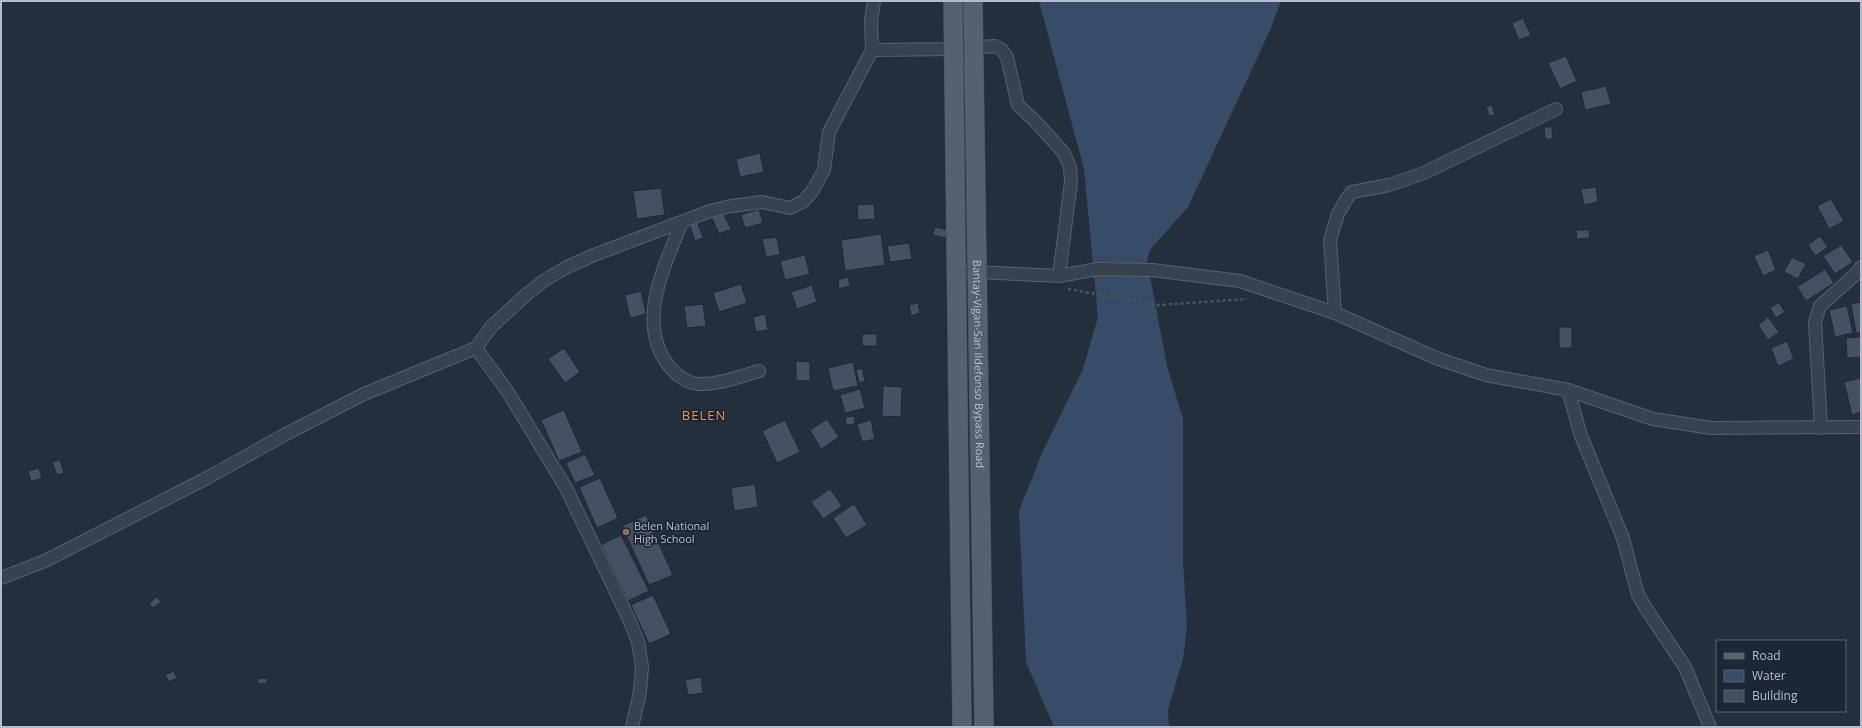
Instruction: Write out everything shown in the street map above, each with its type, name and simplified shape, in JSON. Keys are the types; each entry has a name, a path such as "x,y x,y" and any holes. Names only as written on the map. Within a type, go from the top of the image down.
{"main road":[{"name":"Bantay-Vigan-San Ildefonso Bypass Road","path":"953,1 962,727"},
{"name":"Bantay-Vigan-San Ildefonso Bypass Road","path":"973,1 984,727"}],"street":[{"path":"1,578 46,561 207,478 364,394 476,348 491,327 545,280 567,267 594,255 710,211 730,206 762,202 790,208 804,201 813,190 824,170 829,132 872,50 871,21 874,1"},
{"path":"872,50 953,49 995,46 1002,50 1007,57 1018,105 1036,122 1064,153 1070,167 1071,182 1059,276"},
{"path":"1335,313 1330,240 1338,214 1352,192 1390,185 1424,173 1556,109"},
{"path":"682,222 662,274 654,307 653,325 659,348 667,364 677,376 688,382 710,384 759,371"},
{"path":"1821,428 1815,322 1820,306 1857,272 1861,266"},
{"path":"957,270 1059,276 1098,270 1152,270 1240,281 1335,313 1436,358 1486,375 1568,390 1653,419 1712,428 1861,427"},
{"path":"476,348 508,392 566,488 628,617 638,642 642,666 640,692 632,727"},
{"path":"1568,390 1581,436 1623,538 1638,595 1648,614 1685,667 1710,727"}],"path":[{"path":"1091,294 1158,305 1250,299"}],"water":[{"path":"1039,1 1281,1 1271,28 1188,207 1150,250 1147,260 1167,366 1183,419 1183,560 1187,627 1183,659 1168,710 1169,727 1054,727 1026,662 1019,511 1043,451 1083,369 1098,317 1084,169"}],"building":[{"path":"1523,18 1531,35 1519,40 1512,23"},
{"path":"1566,56 1577,81 1560,89 1548,63"},
{"path":"1606,86 1611,104 1585,110 1581,92"},
{"path":"1492,105 1495,115 1489,116 1486,107"},
{"path":"1544,127 1552,127 1553,139 1545,139"},
{"path":"760,153 764,172 740,177 736,159"},
{"path":"1596,187 1598,202 1584,205 1581,189"},
{"path":"661,188 665,215 637,219 633,191"},
{"path":"1831,199 1844,221 1829,229 1817,206"},
{"path":"874,204 875,219 858,220 857,205"},
{"path":"759,209 763,223 745,228 741,215"},
{"path":"722,211 731,229 719,234 711,216"},
{"path":"697,221 703,238 695,241 689,224"},
{"path":"935,227 948,230 947,238 933,235"},
{"path":"1576,230 1589,230 1590,238 1577,239"},
{"path":"881,234 885,265 845,271 841,240"},
{"path":"1820,236 1828,247 1815,256 1808,245"},
{"path":"777,237 780,255 766,257 762,239"},
{"path":"909,243 912,259 890,262 887,246"},
{"path":"1841,245 1853,262 1835,274 1823,256"},
{"path":"1768,250 1776,270 1763,276 1754,256"},
{"path":"805,255 810,274 785,280 780,261"},
{"path":"1792,257 1806,264 1798,279 1784,272"},
{"path":"1825,269 1834,283 1806,301 1797,287"},
{"path":"848,277 850,286 839,289 838,280"},
{"path":"741,284 747,303 719,312 713,293"},
{"path":"812,285 817,302 797,309 791,292"},
{"path":"641,291 646,314 630,318 625,295"},
{"path":"1779,302 1785,312 1776,318 1770,308"},
{"path":"1861,302 1861,333 1856,333 1851,304"},
{"path":"918,303 920,313 911,316 909,305"},
{"path":"703,304 706,326 687,328 684,306"},
{"path":"1847,306 1853,333 1835,337 1829,310"},
{"path":"765,314 768,330 756,332 753,317"},
{"path":"1768,317 1779,332 1768,340 1758,325"},
{"path":"1559,327 1572,327 1572,348 1559,348"},
{"path":"862,334 877,334 877,346 862,346"},
{"path":"1861,337 1861,357 1847,358 1846,338"},
{"path":"1787,341 1794,359 1778,366 1771,348"},
{"path":"564,348 580,372 565,383 548,359"},
{"path":"796,361 810,362 810,381 796,380"},
{"path":"853,362 858,386 833,391 828,368"},
{"path":"862,368 865,381 859,383 856,370"},
{"path":"1861,378 1861,412 1852,415 1844,382"},
{"path":"883,386 902,387 901,417 882,416"},
{"path":"860,389 865,408 845,413 840,395"},
{"path":"564,410 582,452 559,461 541,420"},
{"path":"854,416 855,424 846,425 845,417"},
{"path":"827,419 839,437 821,449 810,430"},
{"path":"785,420 800,452 777,463 762,431"},
{"path":"871,420 875,439 862,442 857,424"},
{"path":"585,454 595,475 575,483 566,463"},
{"path":"60,460 64,473 57,475 52,462"},
{"path":"39,468 42,479 31,481 28,471"},
{"path":"600,478 618,518 597,528 579,487"},
{"path":"755,484 758,507 734,511 731,488"},
{"path":"830,489 842,506 823,519 811,502"},
{"path":"854,504 867,525 846,538 833,518"},
{"path":"646,515 673,575 649,585 622,526"},
{"path":"621,535 649,591 628,601 601,545"},
{"path":"653,595 671,634 649,644 631,605"},
{"path":"157,597 161,602 153,608 149,603"},
{"path":"174,671 177,678 169,682 165,675"},
{"path":"701,677 703,693 688,695 685,680"},
{"path":"267,678 267,683 258,684 258,679"}],"place":[{"name":"Belen National High School","path":"626,532"}],"district":[{"name":"BELEN","path":"704,415"}]}
